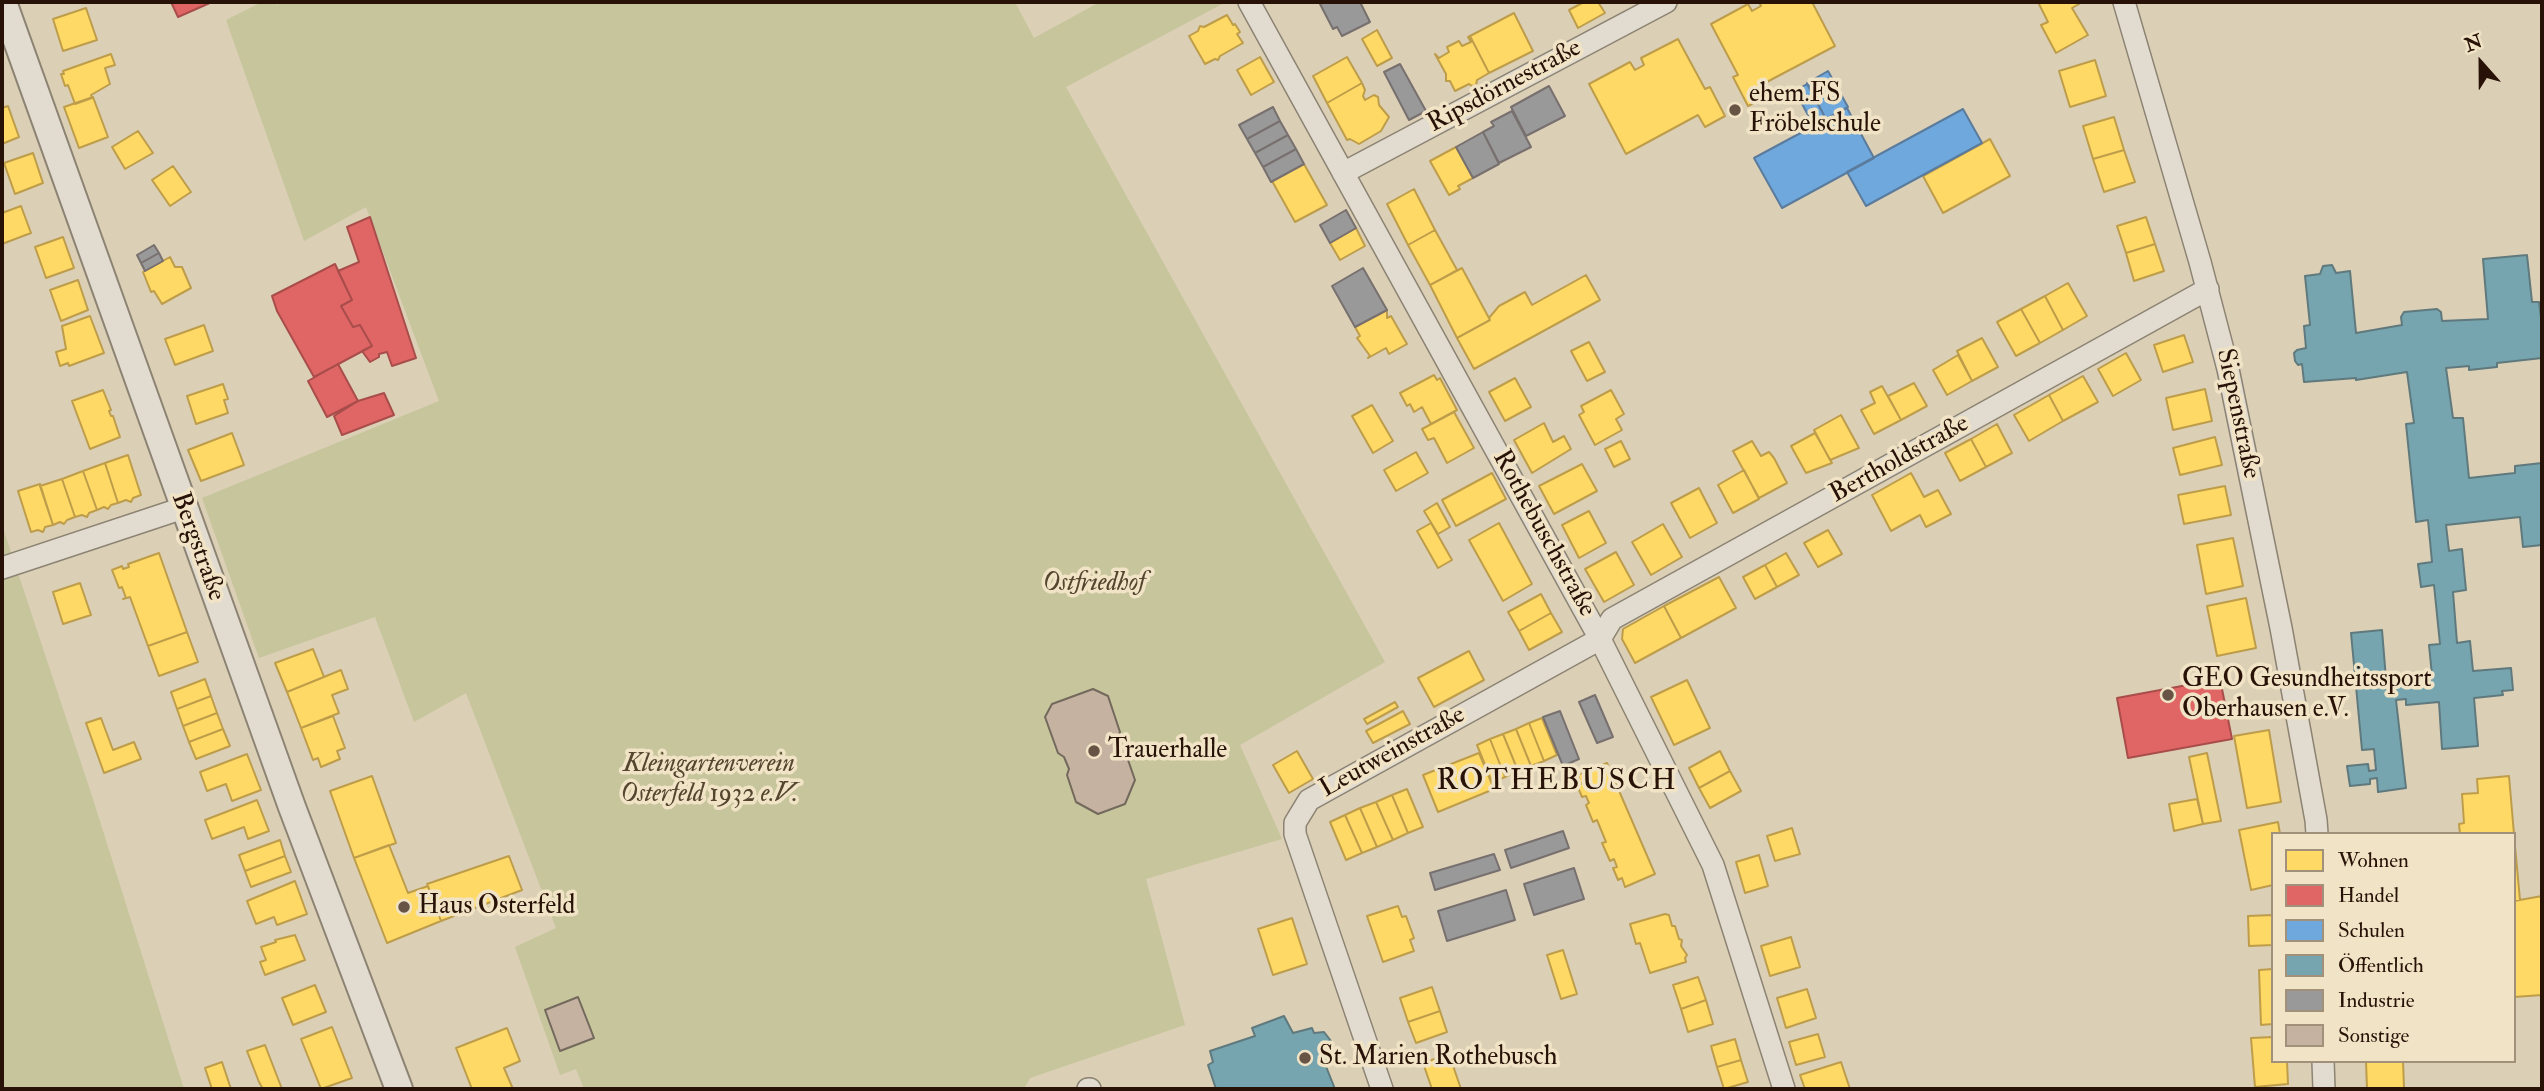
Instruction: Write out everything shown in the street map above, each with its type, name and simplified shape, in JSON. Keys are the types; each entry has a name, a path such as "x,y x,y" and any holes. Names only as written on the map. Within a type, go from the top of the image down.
{"street":[{"name":"Bergstraße","path":"3,2 183,508 398,1089"},
{"name":"Rothebuschstraße","path":"1248,2 1600,639 1713,865 1784,1089"},
{"name":"Ripsdörnestraße","path":"1343,173 1666,2"},
{"name":"Siepenstraße","path":"2124,2 2208,289 2228,369 2317,832"},
{"name":"Bertholdstraße","path":"1600,639 1612,619 2208,289"},
{"path":"2,568 183,508"},
{"name":"Leutweinstraße","path":"1382,1089 1299,846 1295,823 1298,814 1308,800 1317,794 1600,639"},
{"path":"2323,1063 2324,1089"}],"green space":[{"path":"262,2 274,2 277,5 283,2 1015,2 1034,38 1100,2 1226,2 1066,87 1385,662 1240,745 1282,839 1146,879 1185,1025 1030,1078 1024,1089 584,1089 576,1069 560,1075 515,947 556,928 466,693 414,722 375,617 259,658 202,498 439,401 366,207 304,241 226,20"},
{"path":"2,525 93,799 184,1089 2,1089"}],"building: Wohnen":[{"path":"1584,2 1598,2 1605,13 1578,28 1569,10"},
{"path":"1759,2 1812,2 1835,46 1763,84 1769,96 1748,106 1733,77 1738,75 1711,24 1748,4 1752,11 1761,6"},
{"path":"2038,2 2078,2 2079,4 2072,8 2088,35 2056,53 2041,25 2048,22"},
{"path":"86,8 97,40 63,51 53,19"},
{"path":"1514,13 1533,51 1489,73 1470,36"},
{"path":"1227,15 1240,32 1237,34 1243,43 1220,56 1218,60 1205,64 1189,36 1198,31 1200,26 1204,27"},
{"path":"1377,30 1392,58 1377,66 1362,39"},
{"path":"1470,36 1489,73 1477,80 1476,85 1469,84 1455,91 1450,81 1446,81 1446,74 1435,54 1439,58 1449,52 1447,47 1459,41 1462,46 1471,42 1468,37"},
{"path":"1678,39 1705,89 1710,87 1725,116 1705,127 1698,115 1626,154 1589,84 1630,62 1635,70 1644,65 1641,58"},
{"path":"111,54 115,65 105,68 110,84 91,95 92,98 75,104 68,85 65,86 61,74 64,74 63,71"},
{"path":"1260,57 1274,82 1251,95 1237,70"},
{"path":"1347,57 1362,83 1327,103 1313,76"},
{"path":"2095,60 2106,96 2070,107 2059,71"},
{"path":"1362,83 1365,100 1374,95 1378,97 1379,105 1389,117 1381,131 1359,144 1347,140 1327,103"},
{"path":"93,97 108,137 79,148 64,107"},
{"path":"8,106 19,137 2,144 2,108"},
{"path":"2114,117 2124,150 2093,159 2083,126"},
{"path":"138,131 153,153 125,169 112,147"},
{"path":"1990,139 2010,176 1943,213 1923,176"},
{"path":"1456,147 1473,178 1458,186 1460,189 1449,195 1430,161"},
{"path":"2124,150 2135,182 2104,192 2093,159"},
{"path":"33,153 43,183 15,194 4,163"},
{"path":"1304,164 1327,205 1295,222 1272,181"},
{"path":"173,166 191,192 170,206 152,180"},
{"path":"1414,189 1435,230 1408,245 1387,204"},
{"path":"21,206 31,233 2,244 2,213"},
{"path":"2146,217 2155,244 2126,253 2117,226"},
{"path":"1356,228 1365,246 1340,260 1330,243"},
{"path":"1435,230 1457,270 1430,285 1408,245"},
{"path":"63,237 74,268 46,278 35,247"},
{"path":"2155,244 2164,271 2134,281 2126,253"},
{"path":"170,257 175,267 182,267 191,288 162,304 154,291 151,292 143,272"},
{"path":"1462,268 1490,320 1457,338 1430,285"},
{"path":"1586,275 1600,300 1474,369 1457,338 1490,320 1499,306 1525,292 1532,305"},
{"path":"78,280 88,310 61,321 50,290"},
{"path":"2068,283 2087,316 2063,330 2045,296"},
{"path":"2045,296 2063,330 2040,343 2021,309"},
{"path":"2021,309 2040,343 2016,356 1997,322"},
{"path":"1387,310 1387,318 1391,316 1407,344 1389,354 1386,348 1368,358 1370,356 1357,338 1360,336 1355,327"},
{"path":"90,316 104,353 69,366 68,363 60,366 56,352 66,349 62,326"},
{"path":"204,325 213,351 175,365 165,339"},
{"path":"2184,335 2193,362 2163,372 2154,345"},
{"path":"1982,338 1998,367 1972,381 1957,351"},
{"path":"1589,342 1605,372 1587,381 1571,351"},
{"path":"2126,353 2141,380 2113,396 2098,369"},
{"path":"1958,355 1972,381 1947,395 1933,370"},
{"path":"1434,375 1437,380 1440,378 1457,410 1431,424 1422,407 1414,412 1400,393"},
{"path":"2083,376 2098,402 2063,421 2049,395"},
{"path":"1515,378 1531,407 1505,421 1489,392"},
{"path":"1914,383 1927,406 1901,420 1888,396"},
{"path":"223,384 228,399 224,400 228,413 196,424 187,396"},
{"path":"1882,386 1901,420 1874,434 1861,410 1875,403 1870,392"},
{"path":"2205,389 2212,421 2173,430 2166,398"},
{"path":"103,390 120,437 90,449 72,401"},
{"path":"1611,390 1624,414 1616,419 1622,430 1595,445 1579,415 1584,412 1581,406"},
{"path":"2049,395 2063,421 2029,441 2014,415"},
{"path":"1372,405 1393,441 1373,453 1352,416"},
{"path":"1454,412 1474,448 1447,463 1434,438 1428,440 1422,429"},
{"path":"1841,415 1859,448 1830,460 1814,430"},
{"path":"1544,423 1553,442 1564,436 1571,449 1532,473 1514,440"},
{"path":"1997,424 2012,453 1986,467 1971,439"},
{"path":"232,433 244,465 201,481 188,450"},
{"path":"1815,433 1832,463 1806,473 1791,446"},
{"path":"2215,437 2222,465 2180,475 2173,448"},
{"path":"1971,439 1986,467 1960,481 1945,453"},
{"path":"1621,441 1630,459 1614,467 1605,449"},
{"path":"1752,441 1761,456 1769,452 1774,458 1787,483 1759,498 1733,451"},
{"path":"1416,452 1428,473 1396,491 1384,470"},
{"path":"128,455 141,495 133,498 131,502 126,500 118,503 105,463"},
{"path":"105,463 118,503 108,509 104,507 97,510 83,471"},
{"path":"1582,464 1597,491 1554,514 1539,486"},
{"path":"1744,470 1759,499 1733,513 1718,485"},
{"path":"83,471 97,510 89,513 87,517 75,517 62,479"},
{"path":"1492,473 1506,499 1456,526 1442,500"},
{"path":"1911,473 1924,497 1938,490 1951,514 1926,527 1920,515 1891,531 1872,495"},
{"path":"62,479 75,517 64,524 60,522 53,525 40,486"},
{"path":"40,484 53,525 45,527 43,532 31,532 18,491"},
{"path":"2225,486 2231,515 2184,524 2178,495"},
{"path":"1699,488 1717,523 1690,538 1671,503"},
{"path":"1437,503 1450,527 1438,534 1424,511"},
{"path":"1589,511 1606,543 1579,558 1562,525"},
{"path":"1431,523 1452,560 1438,568 1417,531"},
{"path":"1499,523 1532,584 1503,601 1469,540"},
{"path":"1663,524 1682,557 1651,575 1632,542"},
{"path":"1828,530 1842,554 1818,567 1804,543"},
{"path":"2233,538 2243,586 2206,594 2197,545"},
{"path":"1616,552 1634,585 1604,602 1585,569"},
{"path":"159,553 187,632 148,646 130,597 123,599 126,598 122,587 119,588 112,570 122,566 123,569 129,567 128,564"},
{"path":"1786,553 1799,575 1777,587 1765,565"},
{"path":"1765,565 1777,587 1755,599 1743,577"},
{"path":"1719,577 1736,608 1681,638 1664,606"},
{"path":"80,583 91,615 63,624 53,592"},
{"path":"1541,594 1551,613 1519,631 1508,612"},
{"path":"2246,598 2256,648 2217,656 2207,606"},
{"path":"1664,606 1681,638 1635,663 1622,639 1623,629"},
{"path":"1551,613 1562,632 1529,650 1519,631"},
{"path":"187,632 198,662 159,676 148,646"},
{"path":"313,649 324,677 287,692 275,663"},
{"path":"1469,651 1484,680 1434,707 1418,678"},
{"path":"341,670 348,689 332,695 339,713 301,728 287,692"},
{"path":"205,679 211,696 177,709 171,692"},
{"path":"1687,680 1710,728 1674,745 1651,697"},
{"path":"211,696 217,713 183,726 177,709"},
{"path":"1395,702 1398,707 1367,724 1364,719"},
{"path":"1403,711 1410,724 1373,743 1366,731"},
{"path":"217,713 223,729 189,742 183,726"},
{"path":"333,716 345,748 337,751 340,759 321,767 318,758 313,760 301,728"},
{"path":"101,718 113,750 134,742 141,759 104,773 86,723"},
{"path":"1542,718 1557,755 1544,761 1529,723"},
{"path":"1529,723 1544,761 1531,766 1516,729"},
{"path":"223,729 230,746 196,759 189,742"},
{"path":"1516,729 1531,766 1518,771 1503,734"},
{"path":"2269,730 2281,802 2247,808 2234,736"},
{"path":"1503,734 1518,771 1505,777 1490,739"},
{"path":"1490,739 1505,777 1492,782 1477,745"},
{"path":"1297,751 1313,779 1289,793 1273,765"},
{"path":"1720,751 1730,771 1699,788 1689,768"},
{"path":"1479,753 1494,789 1438,812 1423,775"},
{"path":"2207,753 2221,821 2203,824 2189,757"},
{"path":"247,754 261,790 232,801 226,784 207,791 200,772"},
{"path":"1607,763 1655,874 1625,887 1622,878 1618,880 1613,868 1617,867 1614,859 1610,861 1602,843 1606,842 1597,820 1593,822 1586,805 1589,803 1586,796 1582,797 1577,785 1581,784 1578,775"},
{"path":"1730,771 1741,791 1710,808 1699,788"},
{"name":"Haus Osterfeld","path":"372,776 396,843 354,858 330,791"},
{"path":"2509,776 2514,832 2460,832 2459,824 2464,823 2462,794 2478,793 2477,779"},
{"path":"1407,789 1423,827 1408,833 1392,795"},
{"path":"1392,795 1408,833 1393,840 1376,802"},
{"path":"2197,799 2203,824 2174,831 2169,804"},
{"path":"257,800 269,831 248,839 244,827 212,839 205,820"},
{"path":"1376,802 1393,840 1377,847 1360,808"},
{"path":"1360,808 1377,847 1362,853 1345,815"},
{"path":"1345,815 1362,853 1346,860 1330,822"},
{"path":"2278,822 2280,832 2271,832 2271,885 2251,890 2239,830"},
{"path":"1792,828 1800,854 1775,861 1767,836"},
{"path":"280,840 285,856 245,871 239,855"},
{"name":"Haus Osterfeld","path":"389,845 408,893 428,886 441,921 387,943 354,858"},
{"path":"1759,855 1768,886 1745,893 1736,862"},
{"path":"285,856 291,872 251,887 245,871"},
{"name":"Haus Osterfeld","path":"509,856 522,890 441,921 427,884"},
{"path":"2516,857 2520,900 2516,901"},
{"path":"295,881 307,914 277,925 274,917 256,924 247,901"},
{"path":"2542,896 2542,995 2516,997 2516,901"},
{"path":"1398,906 1402,917 1406,916 1414,938 1410,940 1414,951 1383,962 1367,916"},
{"path":"1669,915 1672,926 1675,926 1679,939 1682,940 1681,946 1687,955 1686,962 1650,973 1630,924"},
{"path":"2271,915 2271,945 2249,946 2248,916"},
{"path":"1292,918 1307,964 1273,975 1258,929"},
{"path":"295,935 305,960 265,975 260,962 266,960 261,947"},
{"path":"1791,937 1800,967 1770,976 1761,946"},
{"path":"1563,950 1577,994 1561,999 1547,955"},
{"path":"2271,969 2271,1024 2261,1025 2259,970"},
{"path":"1698,977 1706,1000 1681,1009 1673,985"},
{"path":"315,985 326,1012 293,1025 282,998"},
{"path":"1432,987 1440,1011 1408,1022 1400,998"},
{"path":"1807,989 1816,1018 1786,1028 1777,998"},
{"path":"1706,1000 1713,1024 1688,1032 1681,1009"},
{"path":"1440,1011 1447,1032 1416,1043 1408,1022"},
{"path":"332,1027 352,1078 321,1089 301,1039"},
{"path":"507,1028 520,1061 504,1068 513,1089 472,1089 456,1048"},
{"path":"1818,1034 1825,1057 1796,1065 1789,1042"},
{"path":"2271,1037 2271,1063 2287,1063 2288,1084 2255,1087 2251,1038"},
{"path":"1735,1039 1741,1060 1717,1067 1711,1046"},
{"path":"265,1045 282,1089 263,1089 247,1051"},
{"path":"1449,1054 1461,1089 1432,1089 1423,1063"},
{"path":"1741,1060 1748,1082 1724,1089 1717,1067"},
{"path":"222,1062 231,1089 212,1089 205,1068"},
{"path":"1841,1062 1850,1089 1805,1089 1800,1075"},
{"path":"2366,1063 2403,1063 2404,1088 2367,1089"}],"building: Handel":[{"path":"171,2 212,2 178,17"},
{"path":"370,217 416,358 392,366 387,352 379,354 379,357 370,362 362,351 372,346 360,325 353,327 341,306 352,300 338,271 359,262 347,227"},
{"path":"335,264 352,300 341,306 353,327 360,325 372,346 314,377 277,311 272,296"},
{"path":"338,364 358,401 327,417 308,381"},
{"path":"384,393 394,415 342,435 334,416 358,401"},
{"path":"2220,679 2232,739 2128,758 2117,698"}],"building: Schulen":[{"path":"1828,71 1848,107 1826,119 1807,83"},
{"path":"1807,84 1826,119 1814,126 1795,91"},
{"path":"1847,108 1874,158 1782,208 1754,158"},
{"path":"1963,109 1982,143 1866,206 1847,172"}],"building: Öffentlich":[{"path":"2527,255 2532,302 2539,302 2542,358 2497,363 2497,367 2469,370 2469,366 2446,368 2453,418 2463,418 2469,478 2515,473 2515,466 2542,463 2542,545 2523,547 2520,517 2446,525 2449,551 2462,549 2466,590 2453,592 2457,643 2470,641 2473,671 2511,668 2513,690 2502,691 2503,695 2474,698 2478,746 2442,749 2439,702 2406,705 2406,699 2396,700 2406,788 2378,792 2377,778 2370,779 2370,784 2350,786 2347,766 2368,764 2369,771 2376,770 2374,749 2362,750 2351,633 2382,630 2386,679 2432,675 2429,645 2440,644 2434,585 2421,587 2418,564 2432,562 2428,520 2416,522 2406,424 2414,423 2407,372 2356,380 2304,382 2302,364 2298,365 2295,361 2294,353 2306,348 2304,326 2310,325 2305,276 2320,274 2323,266 2332,265 2336,273 2350,271 2356,333 2402,325 2401,317 2404,312 2437,309 2441,312 2442,321 2488,319 2483,259"},
{"name":"St. Marien Rothebusch","path":"1284,1016 1293,1033 1312,1028 1314,1033 1324,1032 1331,1041 1335,1053 1333,1061 1325,1064 1335,1089 1216,1089 1208,1065 1213,1062 1210,1051 1255,1036 1252,1028"}],"building: Industrie":[{"path":"1360,2 1370,22 1342,36 1337,27 1333,29 1320,4"},
{"path":"1400,64 1426,111 1409,120 1384,72"},
{"path":"1549,86 1565,116 1526,136 1511,107"},
{"path":"1273,107 1280,121 1247,139 1239,125"},
{"path":"1512,111 1531,147 1499,163 1483,132 1494,126 1491,122"},
{"path":"1280,121 1288,135 1255,153 1247,139"},
{"path":"1483,132 1499,164 1473,178 1456,147"},
{"path":"1288,135 1296,149 1263,167 1255,153"},
{"path":"1296,149 1304,164 1271,182 1263,167"},
{"path":"1346,210 1356,228 1330,243 1320,225"},
{"path":"154,245 159,253 141,263 137,255"},
{"path":"159,253 163,261 145,271 141,263"},
{"path":"1363,268 1387,310 1355,327 1332,286"},
{"path":"1595,695 1613,737 1597,743 1579,702"},
{"path":"1560,711 1579,759 1563,766 1543,717"},
{"path":"1563,831 1569,848 1511,868 1505,850"},
{"path":"1494,854 1500,870 1435,890 1430,873"},
{"path":"1574,868 1584,899 1534,915 1524,884"},
{"path":"1506,890 1515,920 1447,941 1438,911"}],"building: Sonstige":[{"name":"Trauerhalle","path":"1093,689 1108,696 1120,732 1116,740 1130,750 1127,757 1135,780 1125,804 1098,814 1076,802 1067,775 1069,769 1064,757 1058,753 1045,717 1052,704"},
{"path":"578,997 594,1038 560,1051 545,1010"}],"place":[{"name":"ehem.FS Fröbelschule","path":"1735,110"},
{"name":"GEO Gesundheitssport Oberhausen e.V.","path":"2168,695"},
{"name":"Trauerhalle","path":"1094,751"},
{"name":"Haus Osterfeld","path":"404,907"},
{"name":"St. Marien Rothebusch","path":"1305,1058"}],"district":[{"name":"ROTHEBUSCH","path":"1557,783"}],"park label":[{"name":"Ostfriedhof","path":"1094,584"},
{"name":"Kleingartenverein Osterfeld 1932 e.V.","path":"709,780"}]}
